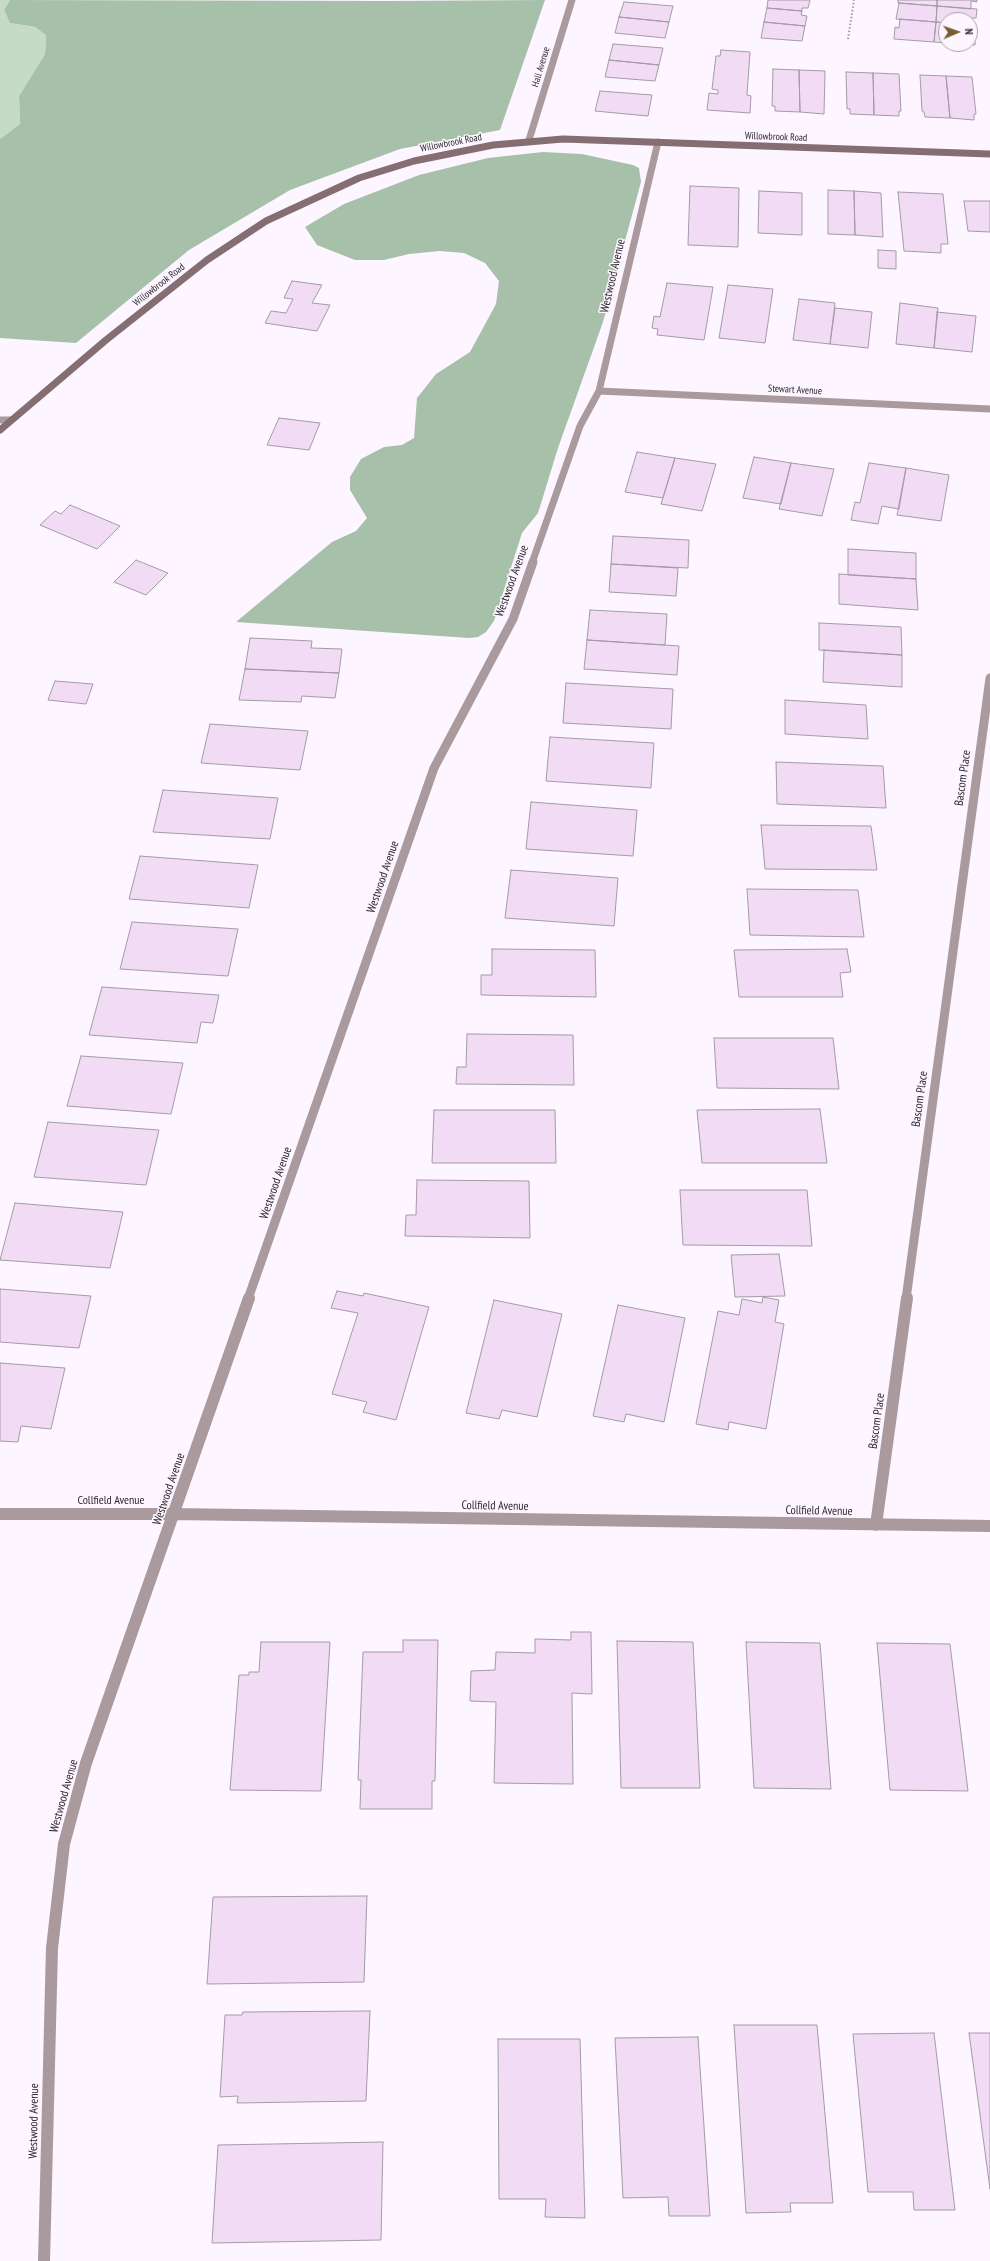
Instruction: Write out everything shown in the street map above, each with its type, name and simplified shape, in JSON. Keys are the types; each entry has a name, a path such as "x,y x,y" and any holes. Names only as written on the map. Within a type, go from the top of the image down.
{"street":[{"name":"Hall Avenue","path":"529,140 572,0"},
{"name":"Willowbrook Road","path":"0,430 106,340 207,260 266,221 359,178 414,161 456,151 529,140 563,139 990,154"},
{"name":"Westwood Avenue","path":"44,2261 52,1948 64,1844 86,1763 434,768 513,618 580,426 599,391 658,142"},
{"name":"Stewart Avenue","path":"599,391 990,408"},
{"path":"0,420 10,420"},
{"name":"Bascom Place","path":"876,1525 990,678"},
{"name":"Collfield Avenue","path":"0,1514 174,1514 990,1526"}],"path":[{"path":"848,39 854,0"}],"green space":[{"path":"0,0 10,0 4,10 10,23 35,27 46,34 45,54 19,96 20,124 0,139"},
{"path":"10,0 545,0 500,130 400,149 290,190 189,250 76,343 0,338 0,139 20,124 19,96 45,54 46,35 35,27 10,23 4,10"},
{"path":"543,152 582,154 633,165 639,168 641,182 603,322 558,448 538,513 522,533 494,621 486,632 478,637 469,638 236,622 332,542 356,531 367,518 350,490 350,477 361,459 384,447 402,445 414,438 417,398 436,374 470,352 496,304 499,281 485,263 464,253 439,251 409,254 384,260 355,260 317,245 305,227 344,204 419,175 488,158"}],"building":[{"path":"768,0 810,0 808,8 802,8 802,11 767,8"},
{"path":"898,0 937,0 937,6 898,3"},
{"path":"937,0 977,0 977,2 971,1 971,9 937,6"},
{"path":"624,2 673,6 669,22 619,17"},
{"path":"899,3 937,6 936,22 896,19"},
{"path":"937,6 977,9 977,12 938,12 938,22 936,22"},
{"path":"767,8 802,11 801,15 807,16 805,26 764,22"},
{"path":"619,17 669,22 665,38 615,33"},
{"path":"900,19 936,22 934,42 894,39 895,27 899,28"},
{"path":"764,22 805,26 802,41 761,38"},
{"path":"936,22 938,22 938,42 934,42"},
{"path":"613,44 663,48 659,65 609,60"},
{"path":"721,50 750,52 747,95 751,96 750,113 707,110 709,93 718,94 718,90 712,89 716,56 720,56"},
{"path":"609,60 659,65 655,81 605,77"},
{"path":"773,69 799,70 800,112 775,111 775,106 772,106"},
{"path":"799,70 825,71 824,114 800,112"},
{"path":"846,72 873,73 874,115 850,114 850,109 847,109"},
{"path":"873,73 899,74 901,111 899,111 899,116 874,115"},
{"path":"920,75 946,76 950,118 925,117 924,112 922,111"},
{"path":"946,76 972,77 976,114 974,114 974,120 950,118"},
{"path":"600,91 652,95 648,116 595,111"},
{"path":"690,186 739,188 738,247 688,245"},
{"path":"828,190 854,191 855,235 828,234"},
{"path":"759,191 802,193 802,235 758,233"},
{"path":"854,191 881,193 883,237 855,235"},
{"path":"898,192 943,194 948,244 941,244 941,253 904,251"},
{"path":"964,201 990,201 990,232 968,231"},
{"path":"878,250 896,251 896,269 878,268"},
{"path":"292,281 322,285 312,303 330,305 317,331 265,323 271,311 286,313 293,299 284,298"},
{"path":"667,283 713,287 704,340 657,335 658,329 652,328 654,316 660,317"},
{"path":"728,285 773,289 765,343 719,338"},
{"path":"799,299 835,303 830,344 793,340"},
{"path":"900,303 938,308 934,348 896,344"},
{"path":"835,308 872,312 868,348 830,344"},
{"path":"937,312 976,316 972,352 934,348"},
{"path":"279,418 320,423 309,450 267,445"},
{"path":"637,452 675,458 663,498 625,492"},
{"path":"754,457 791,463 781,504 743,498"},
{"path":"675,458 716,464 702,511 661,504"},
{"path":"791,463 834,469 822,516 779,509"},
{"path":"869,463 906,468 899,509 882,506 878,524 851,520 855,502 860,503"},
{"path":"906,468 949,475 941,521 897,515"},
{"path":"70,505 120,526 97,549 40,525 55,511 61,514"},
{"path":"613,536 689,540 688,568 611,564"},
{"path":"848,549 916,553 916,579 848,575"},
{"path":"136,560 168,573 146,595 114,582"},
{"path":"611,564 678,568 676,596 609,592"},
{"path":"839,574 916,579 918,610 839,604"},
{"path":"590,610 667,614 665,645 587,640"},
{"path":"819,623 901,627 902,655 819,650"},
{"path":"250,638 312,641 311,648 342,649 339,673 245,669"},
{"path":"587,640 679,646 677,675 584,669"},
{"path":"824,650 902,655 902,687 823,682"},
{"path":"245,669 339,673 335,698 302,696 301,702 239,700"},
{"path":"55,681 93,684 86,704 48,700"},
{"path":"566,683 673,689 671,729 563,723"},
{"path":"785,700 866,705 868,739 785,734"},
{"path":"210,724 308,731 300,770 201,763"},
{"path":"550,737 654,743 651,788 546,781"},
{"path":"776,762 883,766 886,808 777,804"},
{"path":"163,790 278,798 270,839 153,832"},
{"path":"531,802 637,810 633,856 526,849"},
{"path":"761,825 871,826 877,870 765,869"},
{"path":"140,856 258,865 249,908 129,899"},
{"path":"511,870 618,878 614,926 505,918"},
{"path":"747,889 858,890 864,937 750,935"},
{"path":"132,922 238,929 228,976 120,969"},
{"path":"492,949 595,950 596,997 481,995 481,975 492,975"},
{"path":"847,949 851,972 840,973 843,997 739,997 734,950"},
{"path":"102,987 219,995 213,1023 201,1022 197,1043 89,1035"},
{"path":"467,1034 573,1035 574,1085 456,1084 457,1067 466,1067"},
{"path":"714,1038 833,1038 839,1089 717,1088"},
{"path":"81,1056 183,1063 171,1114 67,1106"},
{"path":"820,1109 827,1163 702,1163 697,1110"},
{"path":"434,1110 555,1110 556,1163 432,1163"},
{"path":"48,1122 159,1130 146,1185 34,1177"},
{"path":"417,1180 529,1181 530,1238 405,1236 406,1215 416,1215"},
{"path":"680,1190 807,1190 812,1246 683,1245"},
{"path":"15,1203 123,1212 110,1268 0,1260"},
{"path":"779,1254 785,1296 735,1297 731,1255"},
{"path":"0,1289 91,1296 79,1348 0,1342"},
{"path":"337,1291 363,1296 364,1293 429,1307 396,1420 363,1412 367,1402 332,1394 358,1313 331,1308"},
{"path":"763,1297 779,1300 775,1322 784,1324 766,1429 729,1422 728,1430 696,1424 718,1311 739,1315 742,1299 762,1303"},
{"path":"494,1300 562,1314 537,1417 502,1410 499,1419 466,1413"},
{"path":"618,1305 685,1318 664,1422 626,1414 624,1422 593,1416"},
{"path":"0,1363 65,1368 51,1429 21,1426 18,1442 0,1441"},
{"path":"571,1632 591,1632 592,1694 572,1693 573,1784 494,1783 496,1702 470,1701 471,1671 495,1670 496,1652 535,1653 535,1639 571,1640"},
{"path":"403,1640 438,1640 435,1781 432,1781 432,1809 360,1809 361,1780 358,1780 363,1652 403,1652"},
{"path":"617,1641 693,1642 700,1788 621,1788"},
{"path":"261,1642 330,1642 321,1791 230,1790 239,1675 249,1675 249,1672 259,1672"},
{"path":"746,1642 820,1643 831,1789 754,1788"},
{"path":"877,1643 950,1644 968,1791 890,1790"},
{"path":"367,1896 364,1982 207,1984 213,1897"},
{"path":"370,2011 366,2101 237,2103 238,2096 220,2097 225,2015 242,2015 243,2012"},
{"path":"734,2025 817,2025 833,2203 790,2203 791,2212 746,2213"},
{"path":"934,2033 955,2210 914,2210 913,2192 868,2192 853,2034"},
{"path":"969,2033 990,2033 990,2189"},
{"path":"698,2037 710,2216 669,2216 668,2197 623,2198 615,2038"},
{"path":"498,2039 580,2039 585,2218 545,2217 546,2199 499,2199"},
{"path":"383,2142 381,2240 212,2243 218,2145"}]}
